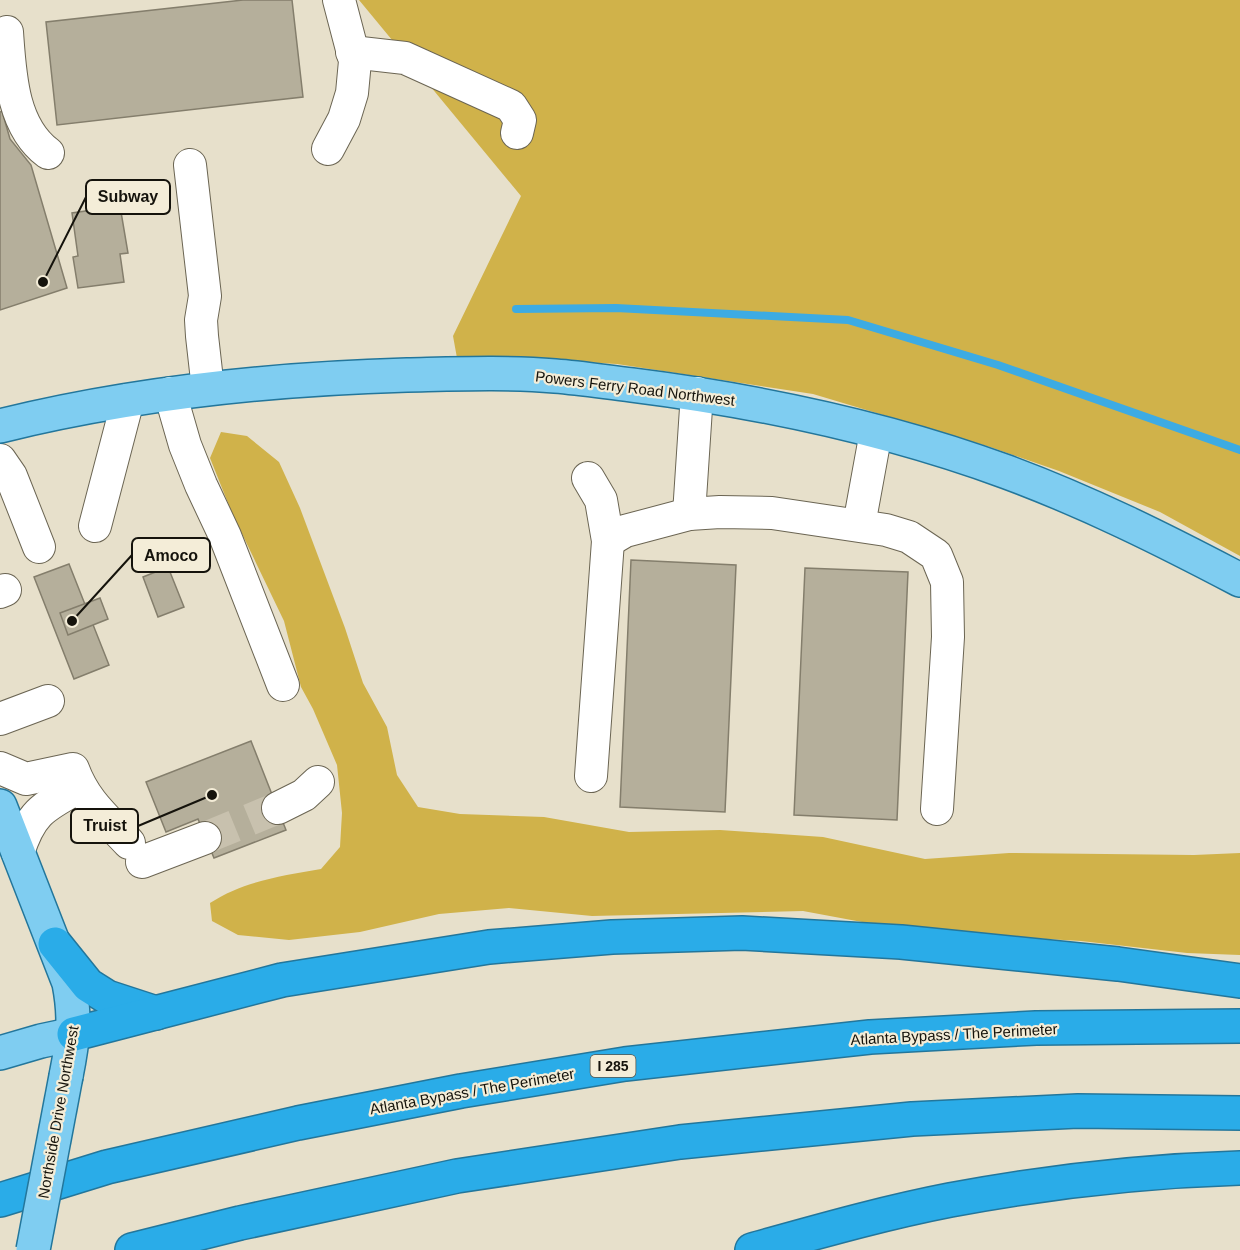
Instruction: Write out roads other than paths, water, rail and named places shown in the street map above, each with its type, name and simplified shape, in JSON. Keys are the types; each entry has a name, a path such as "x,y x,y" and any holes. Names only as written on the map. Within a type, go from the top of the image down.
{"highway":[{"path":"74,1034 282,980 489,947 612,937 730,933 901,942 1118,964 1240,981"},
{"path":"55,944 88,985 107,997 156,1013"},
{"name":"Atlanta Bypass / The Perimeter","path":"0,1200 107,1167 298,1124 461,1091 625,1064 870,1037 1036,1028 1240,1026"},
{"path":"132,1250 240,1222 457,1176 680,1142 912,1119 1078,1111 1240,1113"},
{"path":"752,1250 948,1200 1040,1184 1131,1174 1240,1168"}],"main road":[{"name":"Powers Ferry Road Northwest","path":"0,426 170,393 351,377 455,374 555,376 697,393 793,411 876,432 1005,472 1076,500 1171,543 1240,580"},
{"name":"Northside Drive Northwest","path":"0,806 55,944 69,983 74,1008 74,1034 33,1250"},
{"path":"0,1053 74,1034"}],"lane":[{"path":"328,149 344,119 352,93 355,61 339,0"},
{"path":"8,32 11,80 15,95 29,132 37,144 48,153"},
{"path":"352,52 405,58 511,106 520,120 517,133"},
{"path":"190,165 205,296 201,320 208,389"},
{"path":"170,393 185,445 225,536 284,685"},
{"path":"689,514 697,393"},
{"path":"95,526 128,400"},
{"path":"859,525 876,432"},
{"path":"0,460 11,476 39,547"},
{"path":"588,478 601,500 608,541 591,776"},
{"path":"608,541 624,531 689,514 772,513 886,530 909,537 936,555 947,582 948,637 937,809"},
{"path":"0,719 48,701"},
{"path":"0,768 26,779 76,778"},
{"path":"76,778 87,798 135,852 205,838"},
{"path":"18,854 29,823 76,778"},
{"path":"278,808 304,795 318,782"}],"waterway":[{"path":"516,309 616,308 848,320 998,365 1240,450"}],"tunnel":[{"path":"205,838 278,808"}],"place":[{"name":"Subway","path":"43,282"},
{"name":"Amoco","path":"72,621"},
{"name":"Truist","path":"212,795"}]}
